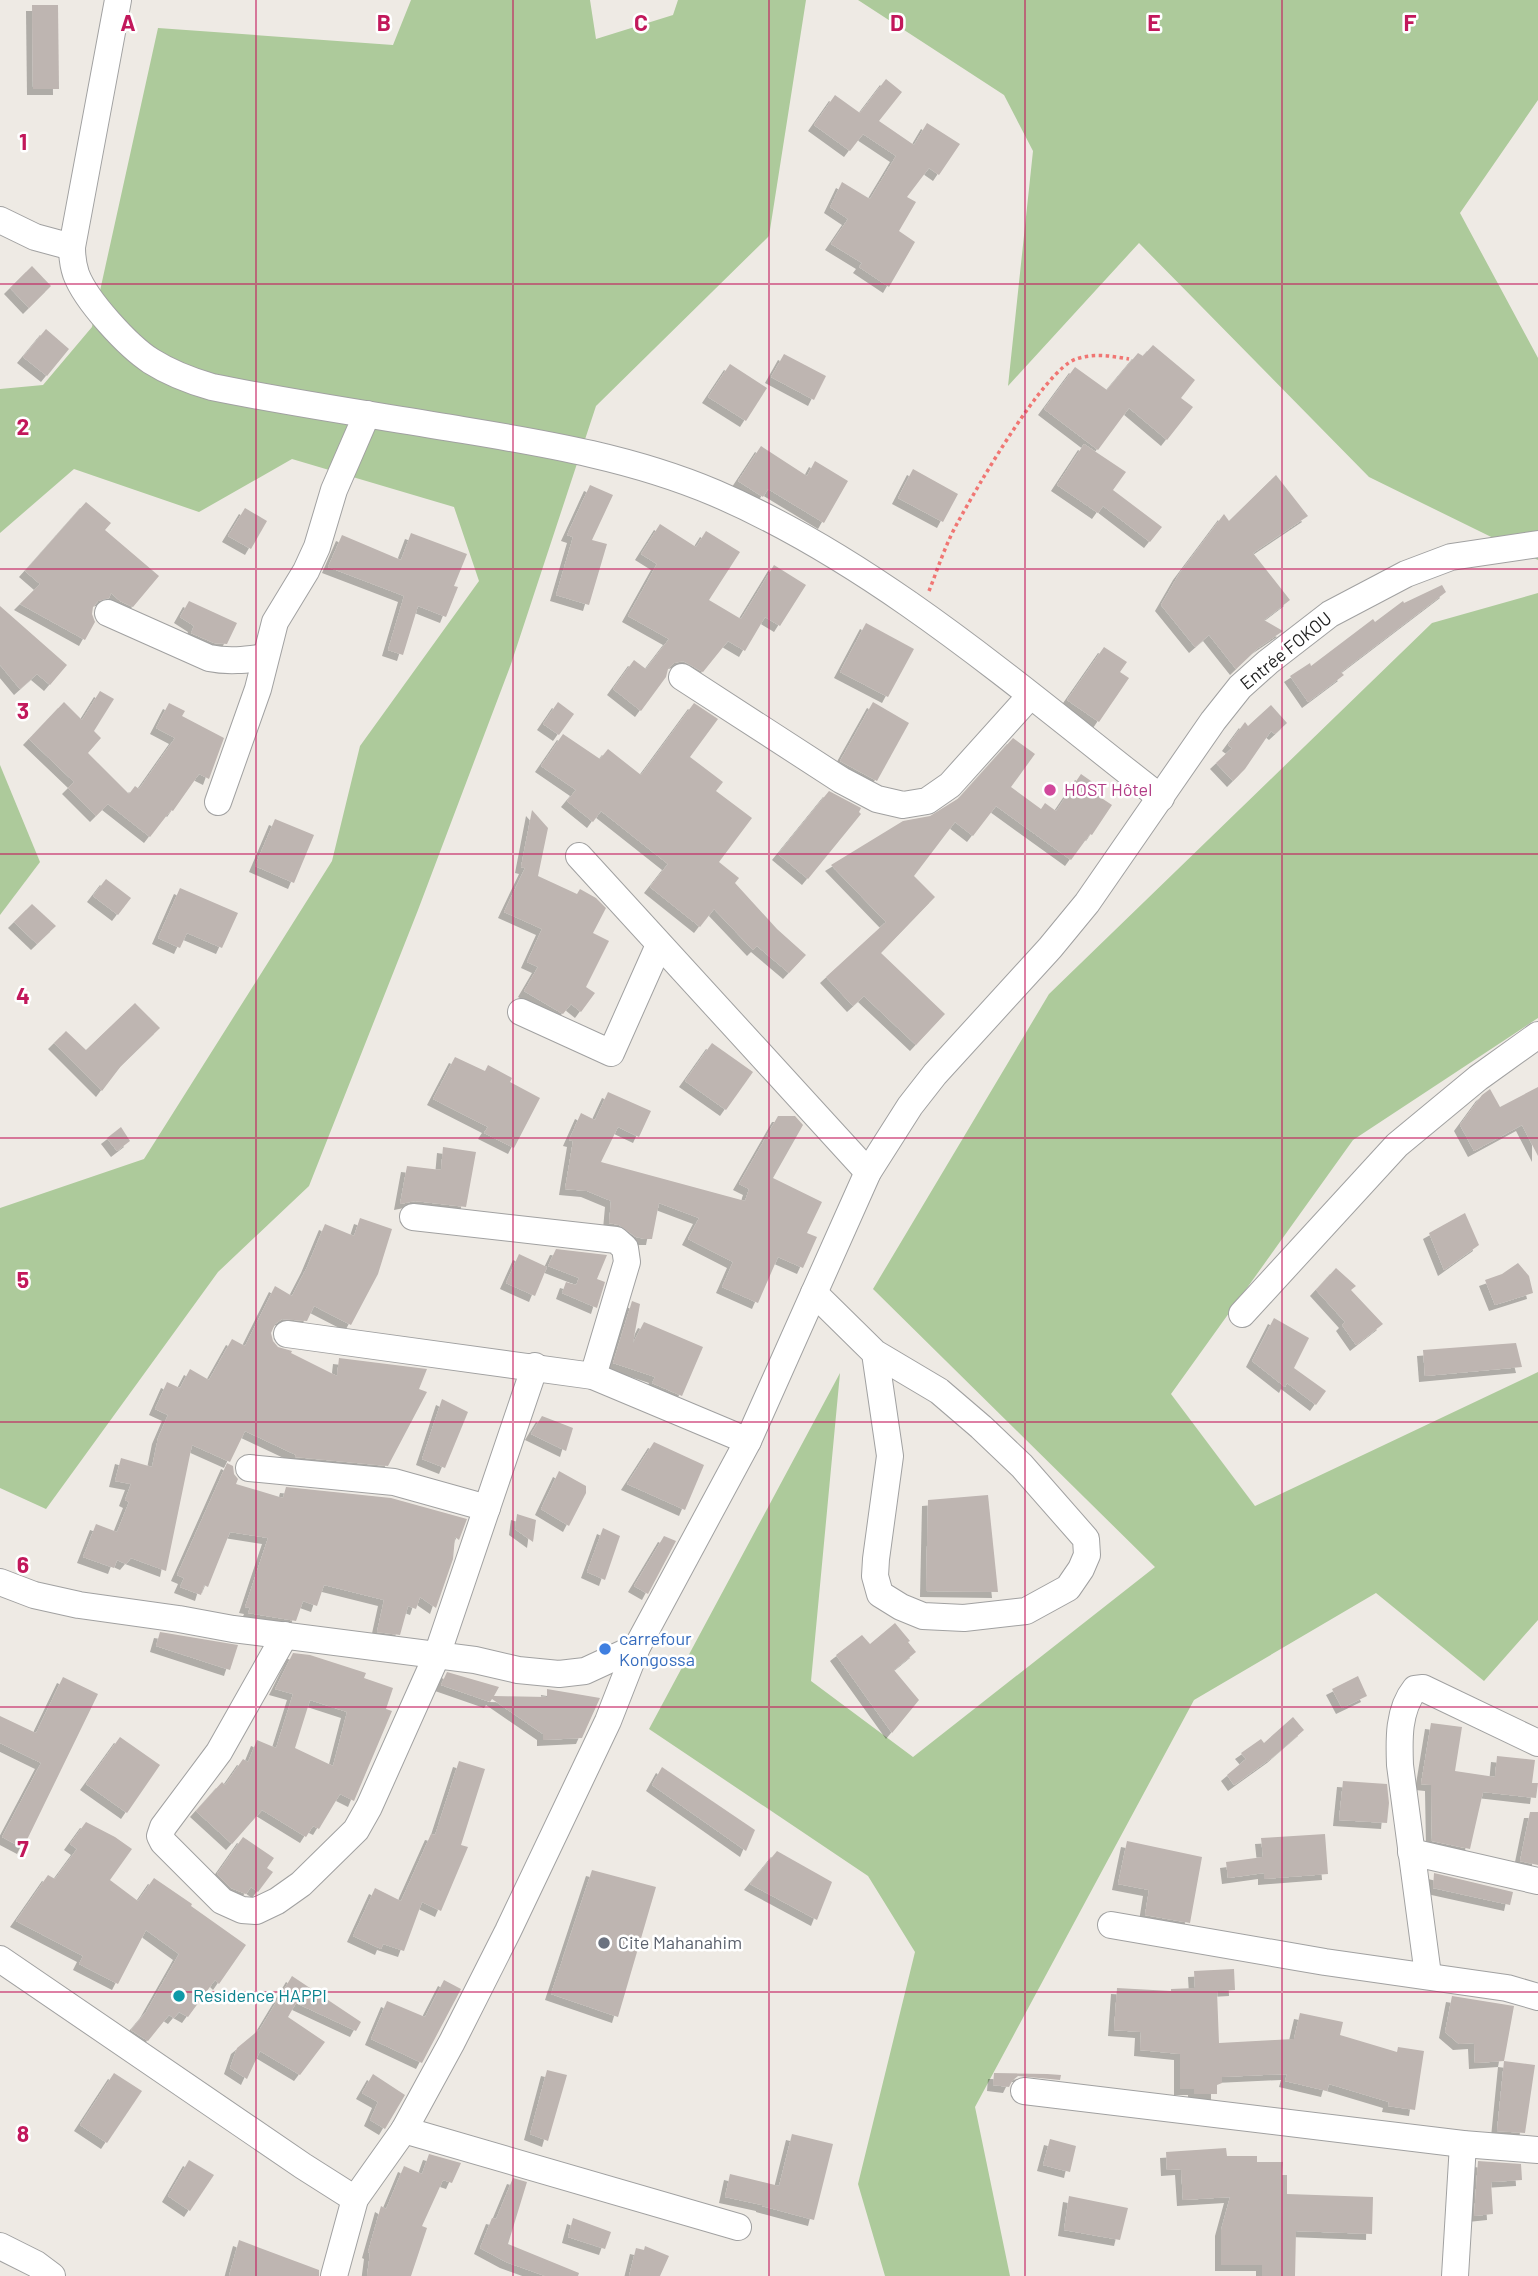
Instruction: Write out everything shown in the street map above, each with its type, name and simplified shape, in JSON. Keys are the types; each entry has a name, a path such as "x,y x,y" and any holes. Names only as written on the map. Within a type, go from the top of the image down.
{"street":[{"path":"118,0 72,247 73,262 77,277 91,301 121,334 150,360 184,379 212,387 580,450 644,468 714,493 785,527 908,603 1161,798"},
{"path":"0,220 35,237 72,247"},
{"path":"218,802 258,689 275,622 306,571 317,547 334,489 367,414"},
{"name":"Entrée FOKOU","path":"355,2199 404,2130 452,2042 608,1721 637,1647 748,1441 868,1172 911,1106 935,1074 1058,939 1087,903 1213,721 1240,687 1330,614 1406,574 1451,557 1538,544"},
{"path":"108,613 209,658 239,661 265,657"},
{"path":"682,677 841,780 877,799 903,805 927,801 950,785 1030,696"},
{"path":"579,856 868,1172"},
{"path":"521,1012 611,1053 659,944"},
{"path":"1242,1314 1397,1145 1478,1078 1538,1035"},
{"path":"413,1217 616,1241 625,1248 627,1262 593,1376"},
{"path":"814,1293 875,1353 939,1391 981,1427 1022,1466 1086,1539 1087,1555 1082,1569 1068,1588 1026,1611 964,1618 923,1616 880,1594 875,1576 876,1559 890,1456 875,1353"},
{"path":"287,1334 593,1376 748,1441"},
{"path":"285,1635 219,1752 163,1827 160,1836 222,1901 242,1910 256,1911 277,1901 301,1884 356,1830 369,1807 437,1655 535,1366"},
{"path":"249,1468 394,1482 487,1508"},
{"path":"0,1582 34,1595 79,1605 233,1629 475,1660 519,1670 559,1674 585,1671 637,1647"},
{"path":"1427,1975 1400,1765 1398,1734 1408,1697 1415,1689 1423,1688 1538,1743"},
{"path":"1411,1852 1538,1881"},
{"path":"1111,1925 1325,1962 1507,1988 1538,1997"},
{"path":"0,1959 355,2199 334,2276"},
{"path":"1024,2091 1463,2144 1538,2150"},
{"path":"404,2130 737,2227"},
{"path":"1455,2276 1463,2144"},
{"path":"0,2246 36,2264 52,2276"}],"path":[{"path":"920,612 957,524 1021,418 1056,373 1074,359 1102,354 1129,359"}],"green space":[{"path":"411,0 590,0 596,39 673,15 678,0 806,0 769,236 596,406 511,664 309,1186 218,1272 46,1509 0,1488 0,1208 144,1159 332,861 360,746 479,581 454,507 292,459 199,512 74,469 0,533 0,389 43,385 92,327 158,28 393,45"},
{"path":"858,0 1538,0 1538,100 1460,213 1538,358 1538,560 1369,477 1139,243 1008,386 1033,151 1004,95"},
{"path":"1538,593 1538,1018 1353,1140 1171,1394 1255,1506 1538,1372 1538,1620 1484,1681 1376,1593 1194,1700 975,2107 1010,2276 885,2276 858,2184 915,1952 868,1876 649,1729 840,1373 811,1681 913,1757 1155,1567 873,1289 1049,994 1432,623"},
{"path":"0,765 40,862 0,915"}],"building":[{"path":"32,5 58,5 59,89 33,89"},
{"path":"886,79 902,92 879,121 914,145 927,123 960,144 939,175 929,168 907,197 916,202 899,231 915,242 889,287 859,267 862,263 831,244 848,219 830,207 842,182 870,199 896,156 863,134 850,151 814,125 835,95 860,113"},
{"path":"32,266 51,286 29,308 10,288"},
{"path":"46,329 69,349 47,376 23,357"},
{"path":"1153,345 1195,380 1181,398 1193,407 1167,440 1129,408 1098,450 1044,409 1075,367 1107,390 1138,353 1143,356"},
{"path":"784,354 826,376 814,400 771,377"},
{"path":"730,364 767,388 746,421 708,397"},
{"path":"1084,444 1126,472 1113,490 1162,527 1150,542 1103,506 1098,513 1057,485"},
{"path":"761,446 807,476 815,461 848,481 824,523 768,489 763,497 738,481"},
{"path":"913,469 958,494 943,522 898,498"},
{"path":"1276,475 1308,516 1253,553 1290,600 1264,620 1283,631 1258,648 1236,669 1209,635 1195,647 1161,605 1179,574 1224,514 1229,521"},
{"path":"590,485 613,495 592,540 607,544 589,605 556,595 573,537 567,535"},
{"path":"86,502 111,523 105,530 159,576 133,607 111,593 109,598 98,601 92,614 95,622 85,640 20,604 40,584 25,571"},
{"path":"245,508 267,521 251,549 228,536"},
{"path":"660,524 696,547 706,531 740,552 709,600 741,619 774,565 806,585 780,626 765,617 745,651 728,641 703,672 683,661 674,663 641,711 613,689 634,660 646,669 669,639 628,616 657,564 641,554"},
{"path":"411,533 467,554 454,586 458,587 446,617 418,606 403,655 388,650 404,596 328,567 342,535 401,560"},
{"path":"1442,585 1446,592 1341,672 1344,675 1308,702 1290,676 1310,663 1311,666 1373,619 1375,622 1403,601 1404,603"},
{"path":"189,601 237,623 227,644 214,643 191,633 194,626 180,617"},
{"path":"0,606 67,665 50,685 37,674 20,689 0,665"},
{"path":"866,623 914,649 888,697 840,672"},
{"path":"1104,647 1127,662 1120,672 1129,678 1099,722 1067,700"},
{"path":"100,691 114,699 94,731 101,738 88,753 129,794 135,786 139,789 175,738 156,728 169,703 185,711 182,716 224,738 209,779 199,774 173,811 171,810 150,837 108,804 96,816 68,788 74,782 29,739 64,702 82,720"},
{"path":"558,702 574,714 559,735 543,724"},
{"path":"873,702 909,723 877,781 840,761"},
{"path":"694,703 718,719 690,757 723,782 716,791 752,818 719,862 739,878 735,883 777,929 806,955 789,973 757,946 753,950 714,909 700,927 650,887 668,864 601,811 593,822 567,801 576,790 541,766 563,734 600,759 608,749 641,775"},
{"path":"1271,705 1287,723 1275,734 1271,731 1245,769 1233,781 1216,763 1232,748 1228,745 1245,722 1248,726"},
{"path":"1013,738 1035,754 1011,787 1041,809 1045,803 1056,811 1081,774 1101,788 1097,795 1112,805 1071,860 996,806 973,836 955,822 914,876 935,897 881,953 945,1014 916,1045 864,996 853,1006 826,977 886,922 831,865 903,821 930,816 959,798"},
{"path":"829,791 861,808 861,814 808,879 778,854"},
{"path":"532,810 548,828 538,876 577,894 580,889 596,898 606,908 593,933 609,941 586,987 595,993 581,1012 571,1004 563,1014 524,991 538,967 527,962 542,929 504,912 525,868 521,867"},
{"path":"275,819 314,835 294,883 255,866"},
{"path":"106,879 131,898 118,915 93,896"},
{"path":"180,888 238,913 222,948 187,933 180,948 158,938"},
{"path":"32,904 56,926 37,944 14,922"},
{"path":"135,1003 160,1028 121,1066 102,1091 54,1043 66,1031 86,1050"},
{"path":"712,1043 753,1072 726,1110 685,1081"},
{"path":"455,1057 485,1071 488,1065 512,1078 510,1082 540,1098 514,1148 484,1133 488,1127 433,1099"},
{"path":"1538,1087 1538,1156 1522,1125 1474,1151 1460,1125 1482,1095 1490,1089 1500,1107"},
{"path":"608,1092 651,1111 639,1137 618,1127 601,1162 745,1201 749,1189 739,1184 778,1116 795,1116 803,1125 773,1178 822,1202 807,1233 817,1237 803,1268 778,1257 758,1303 722,1287 733,1262 688,1239 699,1218 659,1203 652,1239 645,1239 636,1237 619,1225 609,1223 611,1201 587,1191 565,1189 573,1141 569,1140 581,1113 595,1120"},
{"path":"121,1127 130,1141 117,1151 107,1138"},
{"path":"443,1147 476,1152 466,1207 415,1201 400,1204 407,1166 441,1170"},
{"path":"1465,1213 1479,1245 1444,1270 1429,1233"},
{"path":"360,1218 392,1229 378,1274 351,1325 314,1306 307,1321 282,1319 275,1324 271,1333 278,1347 292,1351 291,1353 337,1376 339,1358 427,1369 419,1389 427,1392 388,1466 295,1457 296,1455 245,1431 230,1462 192,1445 166,1571 131,1558 126,1564 117,1560 114,1568 83,1557 96,1524 117,1532 129,1502 125,1500 131,1484 115,1481 121,1458 152,1467 158,1438 168,1415 155,1409 167,1382 180,1388 190,1369 209,1380 232,1339 245,1346 275,1286 292,1296 325,1224 354,1236"},
{"path":"556,1249 607,1255 597,1279 605,1282 597,1308 562,1293 566,1282 576,1285 579,1278 548,1266"},
{"path":"519,1254 547,1267 535,1296 506,1283"},
{"path":"1518,1263 1529,1276 1533,1293 1495,1305 1485,1280 1502,1274"},
{"path":"1336,1268 1356,1286 1351,1290 1383,1324 1356,1345 1342,1325 1345,1322 1316,1290"},
{"path":"632,1301 640,1304 633,1343 644,1322 703,1347 682,1396 652,1383 655,1377 613,1363"},
{"path":"1274,1318 1309,1338 1294,1368 1326,1391 1316,1405 1287,1383 1285,1387 1252,1361"},
{"path":"1516,1343 1522,1367 1425,1376 1423,1350"},
{"path":"442,1399 468,1412 445,1468 422,1459"},
{"path":"542,1416 573,1428 566,1451 531,1434"},
{"path":"654,1442 704,1465 685,1510 627,1484"},
{"path":"227,1463 233,1466 238,1479 236,1484 283,1498 286,1487 391,1498 467,1519 459,1540 455,1537 453,1559 436,1608 420,1597 416,1609 408,1606 400,1635 377,1632 384,1600 324,1585 317,1606 303,1601 296,1621 248,1613 250,1608 245,1607 268,1538 230,1532 208,1587 204,1585 201,1595 180,1587 184,1578 177,1575"},
{"path":"559,1471 586,1486 586,1493 569,1526 541,1509"},
{"path":"988,1495 998,1592 926,1591 928,1500"},
{"path":"517,1514 536,1520 533,1542 515,1529"},
{"path":"603,1528 620,1536 605,1580 587,1572"},
{"path":"664,1536 676,1541 648,1594 634,1586"},
{"path":"895,1623 916,1652 894,1670 919,1700 892,1733 836,1655 862,1635 870,1644"},
{"path":"160,1632 238,1645 230,1670 156,1646"},
{"path":"293,1653 310,1655 366,1673 364,1678 393,1688 386,1709 392,1711 354,1801 340,1794 319,1829 313,1826 306,1837 262,1810 232,1844 196,1811 222,1782 225,1785 243,1759 248,1762 257,1740 276,1748 293,1694 275,1689","holes":["310,1700 347,1712 333,1766 295,1748"]},
{"path":"447,1672 499,1687 494,1696 547,1697 547,1689 600,1698 582,1738 543,1740 543,1734 492,1699 490,1702 441,1685"},
{"path":"1358,1676 1367,1696 1342,1708 1332,1689"},
{"path":"63,1677 98,1694 23,1848 2,1837 41,1763 0,1743 0,1716 36,1733"},
{"path":"1293,1717 1304,1730 1234,1785 1227,1775 1246,1759 1241,1753 1261,1739 1264,1743"},
{"path":"1431,1723 1462,1727 1455,1771 1495,1777 1497,1756 1535,1760 1532,1783 1538,1783 1536,1798 1483,1792 1470,1849 1432,1841 1431,1785 1421,1784"},
{"path":"120,1737 160,1765 127,1813 86,1784"},
{"path":"459,1761 485,1769 461,1845 468,1847 441,1911 422,1902 404,1951 383,1944 381,1949 353,1936 375,1888 401,1901 431,1834 435,1835"},
{"path":"662,1767 755,1830 746,1851 652,1785"},
{"path":"1343,1781 1387,1784 1387,1823 1339,1820"},
{"path":"1530,1812 1538,1812 1538,1865 1520,1861"},
{"path":"86,1822 132,1849 110,1880 138,1901 154,1878 246,1945 219,1984 215,1980 188,2017 179,2012 174,2018 169,2015 148,2041 131,2030 146,2012 179,1954 146,1930 118,1984 79,1964 83,1956 16,1921 48,1875 55,1879 77,1849 70,1844"},
{"path":"1325,1834 1328,1874 1264,1879 1264,1873 1228,1878 1226,1862 1263,1857 1261,1838"},
{"path":"243,1837 274,1858 267,1868 273,1872 258,1892 251,1887 246,1894 231,1888 217,1874"},
{"path":"1127,1841 1202,1857 1190,1923 1145,1915 1149,1890 1118,1884"},
{"path":"777,1851 832,1882 817,1920 750,1884"},
{"path":"592,1870 656,1887 618,2017 551,1994"},
{"path":"1434,1873 1513,1892 1510,1905 1433,1888"},
{"path":"1234,1969 1235,1990 1217,1991 1219,2043 1294,2039 1300,2013 1343,2022 1340,2035 1397,2052 1398,2047 1424,2051 1415,2110 1388,2106 1389,2102 1329,2084 1327,2091 1285,2081 1287,2074 1222,2077 1222,2083 1217,2085 1217,2094 1194,2094 1194,2089 1180,2089 1180,2054 1140,2050 1141,2032 1114,2030 1117,1988 1171,1991 1195,1988 1194,1971"},
{"path":"292,1976 361,2022 356,2031 296,2003 288,2017 325,2042 300,2075 260,2051 247,2079 230,2068 237,2048 260,2029"},
{"path":"444,1980 461,1989 422,2063 371,2039 387,2001 425,2017"},
{"path":"1452,1996 1514,2006 1504,2061 1475,2063 1474,2043 1459,2044 1445,2032"},
{"path":"1504,2061 1535,2065 1525,2133 1497,2131"},
{"path":"547,2070 567,2075 548,2141 530,2134"},
{"path":"114,2073 142,2091 107,2143 80,2125"},
{"path":"994,2073 1061,2075 1060,2080 1018,2076 1009,2087 993,2085"},
{"path":"373,2074 405,2095 385,2129 370,2120 378,2102 362,2093"},
{"path":"792,2134 833,2144 814,2220 725,2197 730,2174 779,2186"},
{"path":"1050,2139 1076,2146 1070,2172 1043,2165"},
{"path":"1226,2148 1227,2156 1257,2156 1257,2162 1283,2162 1282,2175 1287,2175 1287,2194 1373,2197 1372,2234 1296,2231 1295,2276 1262,2276 1262,2265 1221,2265 1221,2230 1230,2197 1183,2200 1181,2169 1167,2170 1166,2152"},
{"path":"429,2154 461,2163 452,2183 443,2180 422,2226 427,2228 411,2276 367,2276 368,2252 381,2206 386,2209 404,2166 422,2174"},
{"path":"189,2160 214,2175 190,2211 168,2196"},
{"path":"1478,2161 1521,2164 1522,2180 1491,2182 1493,2214 1474,2216"},
{"path":"513,2178 527,2182 508,2244 579,2273 578,2276 545,2276 506,2262 480,2248 492,2218 496,2219"},
{"path":"1069,2196 1128,2208 1120,2240 1064,2230"},
{"path":"573,2218 611,2232 605,2249 568,2237"},
{"path":"239,2240 319,2270 319,2276 229,2276"},
{"path":"645,2246 669,2256 660,2276 629,2276 636,2248 644,2250"}],"place":[{"name":"HOST Hôtel","path":"1050,790"},
{"name":"carrefour Kongossa","path":"605,1649"},
{"name":"Cite Mahanahim","path":"604,1943"},
{"name":"Residence HAPPI","path":"179,1996"}]}
